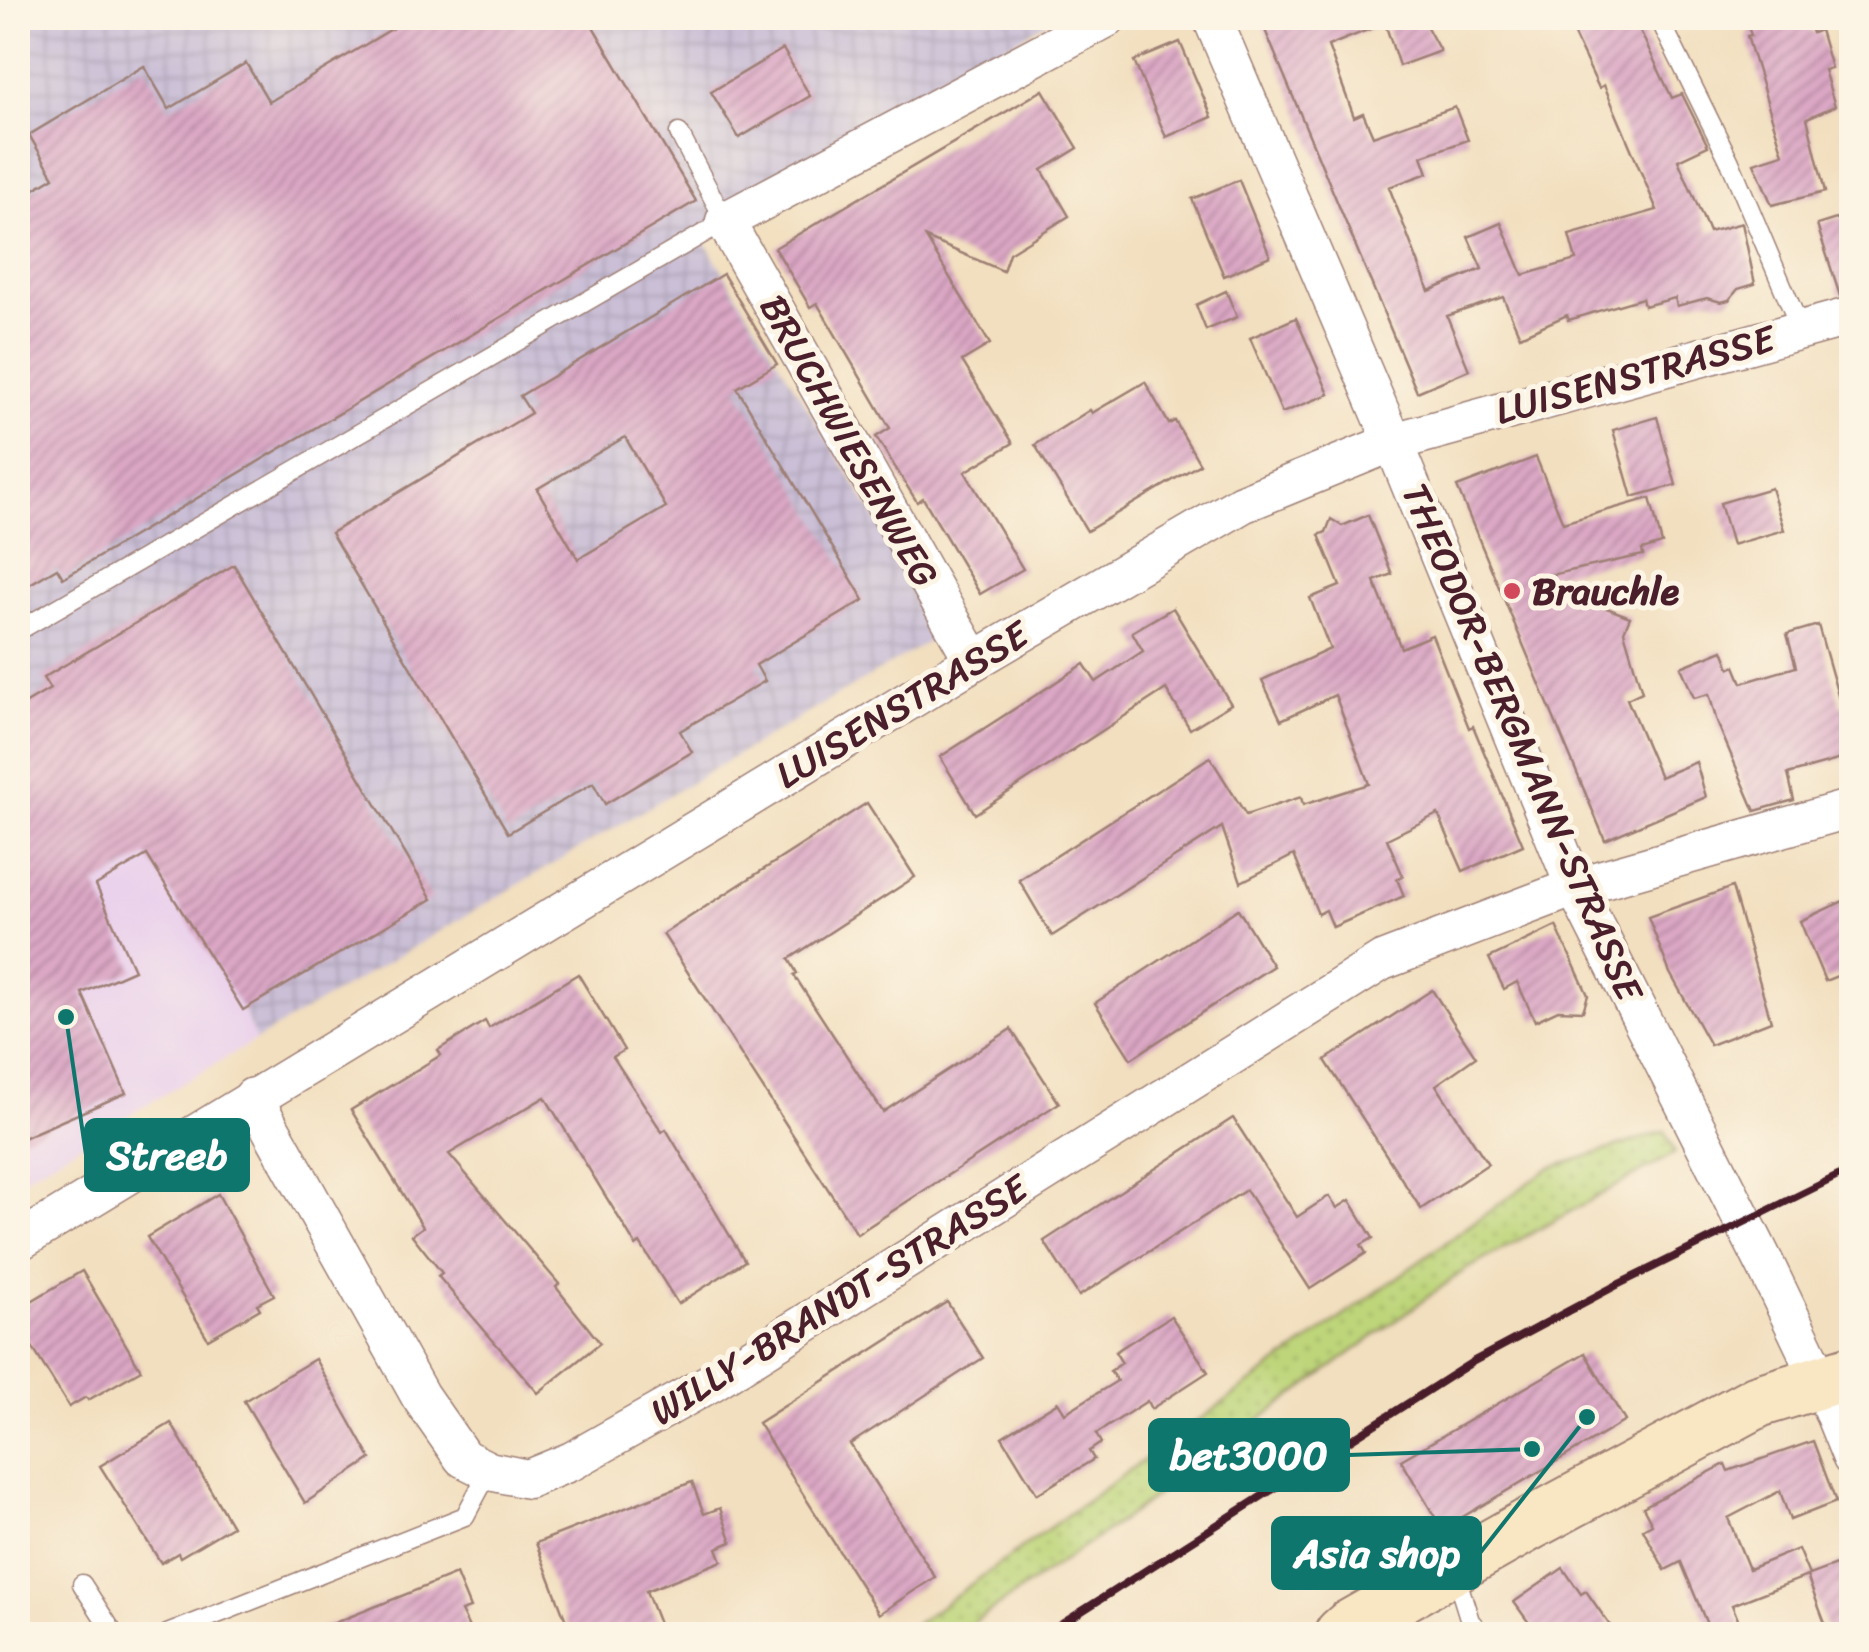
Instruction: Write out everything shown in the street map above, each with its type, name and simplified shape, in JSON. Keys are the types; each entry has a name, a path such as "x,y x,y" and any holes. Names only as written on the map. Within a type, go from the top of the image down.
{"street":[{"path":"725,220 1107,18"},
{"name":"THEODOR-BERGMANN-STRASSE","path":"1212,18 1393,442 1575,886 1697,1126 1836,1376 1852,1458"},
{"name":"BRUCHWIESENWEG","path":"725,220 974,661"},
{"name":"LUISENSTRASSE","path":"18,1242 974,661 1242,504 1393,442 1852,316"},
{"name":"WILLY-BRANDT-STRASSE","path":"489,1471 528,1479 572,1461 712,1382 1382,961 1575,886 1852,808"},
{"path":"253,1097 420,1396 463,1458 489,1471"},
{"path":"1341,1634 1453,1567 1758,1402 1836,1376"}],"lane":[{"path":"1659,18 1730,162 1801,330"},
{"path":"18,631 725,220 679,133"},
{"path":"167,1634 464,1516 489,1471"},
{"path":"1453,1567 1470,1621 1482,1634"},
{"path":"82,1584 114,1634"}],"shaded area":[{"path":"18,18 1053,18 698,231 946,631 256,1040 243,1010 147,855 18,933"},
{"path":"147,855 243,1010 256,1040 18,1181 18,933"}],"green space":[{"path":"1665,1131 1675,1153 1462,1272 1114,1526 957,1634 902,1634 1548,1169"}],"building":[{"path":"410,18 588,18 696,201 63,578 57,568 18,591 18,199 54,177 29,135 144,66 169,109 246,63 269,102"},
{"path":"1260,18 1422,18 1440,51 1399,66 1385,23 1328,46 1354,117 1363,113 1373,136 1455,107 1468,140 1422,156 1428,173 1389,187 1429,291 1482,269 1468,237 1501,223 1523,275 1576,260 1569,235 1657,210 1604,85 1599,88 1566,18 1634,18 1672,98 1682,94 1708,146 1678,160 1709,232 1742,223 1755,284 1738,289 1729,300 1721,302 1707,298 1677,306 1675,298 1644,306 1642,298 1568,320 1567,315 1520,336 1503,297 1447,316 1469,370 1417,392"},
{"path":"1745,18 1807,18 1812,33 1820,30 1831,68 1824,70 1835,106 1807,118 1825,192 1772,205 1754,163 1783,154"},
{"path":"1180,42 1212,117 1166,137 1134,61"},
{"path":"783,49 810,96 739,138 711,92"},
{"path":"1043,90 1078,148 1042,170 1069,216 1009,253 1003,271 926,238 990,344 962,361 1013,443 965,472 1023,569 980,594 923,498 917,502 876,437 890,428 817,303 810,307 775,248"},
{"path":"1239,180 1270,256 1224,276 1192,199"},
{"path":"1852,214 1852,294 1840,296 1817,225"},
{"path":"723,274 777,364 737,388 864,600 756,665 765,681 680,731 692,752 605,804 593,783 508,833 331,533 531,413 520,396","holes":["625,437 666,507 578,559 537,489"]},
{"path":"1226,291 1237,317 1206,330 1196,305"},
{"path":"1296,318 1329,394 1282,413 1250,338"},
{"path":"1145,382 1169,424 1175,421 1200,464 1087,531 1035,445 1090,410 1092,413"},
{"path":"1657,417 1676,485 1632,497 1613,430"},
{"path":"1536,457 1563,523 1650,498 1662,544 1642,550 1643,555 1532,579 1630,617 1624,631 1642,692 1627,699 1660,777 1696,762 1706,797 1605,840 1457,487"},
{"path":"1771,488 1784,530 1732,545 1720,503"},
{"path":"1368,515 1392,574 1374,581 1401,648 1432,635 1469,728 1473,726 1523,845 1463,871 1438,814 1387,839 1403,876 1397,879 1404,896 1333,927 1326,910 1318,914 1294,855 1241,882 1222,827 1052,936 1019,880 1210,757 1246,815 1301,797 1303,805 1369,784 1335,695 1281,720 1262,680 1330,649 1310,598 1340,586 1319,535 1326,532 1331,519 1342,526"},
{"path":"234,565 432,899 243,1010 147,855 96,885 134,970 82,993 126,1093 18,1140 18,708 50,689 43,678"},
{"path":"1173,608 1231,704 1190,729 1166,689 975,814 940,757 1084,664 1096,682 1143,651 1132,632"},
{"path":"1818,625 1841,706 1852,703 1852,756 1788,774 1794,800 1755,811 1709,694 1694,698 1681,667 1723,650 1742,683 1796,667 1787,634"},
{"path":"867,803 915,877 789,959 797,973 794,975 883,1112 1011,1029 1059,1103 857,1234 663,934"},
{"path":"1732,887 1771,1021 1710,1045 1670,973 1648,917"},
{"path":"1852,897 1852,970 1825,981 1800,921"},
{"path":"1238,909 1273,966 1131,1059 1095,1003"},
{"path":"1556,926 1588,995 1583,1011 1558,1010 1535,1021 1517,982 1504,989 1489,958"},
{"path":"578,974 624,1050 613,1057 662,1132 666,1129 745,1261 678,1304 640,1243 636,1246 545,1097 449,1154 559,1284 556,1287 600,1343 538,1393 438,1276 442,1273 412,1235 423,1227 351,1110 441,1055 438,1050 485,1021 489,1028"},
{"path":"1432,990 1476,1057 1436,1085 1488,1164 1421,1209 1325,1060"},
{"path":"1233,1118 1297,1217 1329,1196 1337,1208 1350,1200 1373,1238 1361,1245 1366,1253 1310,1289 1246,1190 1079,1296 1044,1241"},
{"path":"218,1194 274,1295 257,1304 260,1309 208,1339 147,1237"},
{"path":"82,1271 141,1370 69,1407 18,1324 18,1309"},
{"path":"947,1302 983,1358 850,1444 935,1577 879,1614 758,1423"},
{"path":"1171,1316 1208,1372 1151,1409 1147,1401 1096,1434 1101,1443 1089,1451 1094,1459 1037,1494 1002,1437 1058,1402 1065,1413 1117,1381 1110,1371 1122,1363 1115,1352"},
{"path":"1585,1353 1625,1421 1442,1529 1401,1460"},
{"path":"315,1359 371,1459 305,1503 244,1401"},
{"path":"171,1423 232,1526 180,1557 178,1553 161,1563 100,1466"},
{"path":"1813,1441 1836,1502 1790,1520 1780,1491 1728,1518 1749,1569 1798,1549 1809,1575 1852,1559 1852,1626 1829,1634 1807,1576 1732,1605 1744,1634 1711,1634 1681,1562 1665,1570 1643,1529 1652,1524 1643,1507 1725,1464 1728,1471"},
{"path":"692,1482 704,1514 720,1508 732,1542 717,1548 722,1561 646,1591 663,1634 571,1634 536,1543"},
{"path":"1563,1568 1581,1594 1586,1591 1616,1634 1537,1634 1514,1602"},
{"path":"456,1574 470,1608 461,1611 472,1634 307,1634"}],"railway":[{"path":"1046,1634 1474,1361 1617,1285 1852,1169"}],"place":[{"name":"Brauchle","path":"1512,591"},
{"name":"Streeb","path":"66,1017"},
{"name":"Asia shop","path":"1587,1417"},
{"name":"bet3000","path":"1532,1449"}]}
